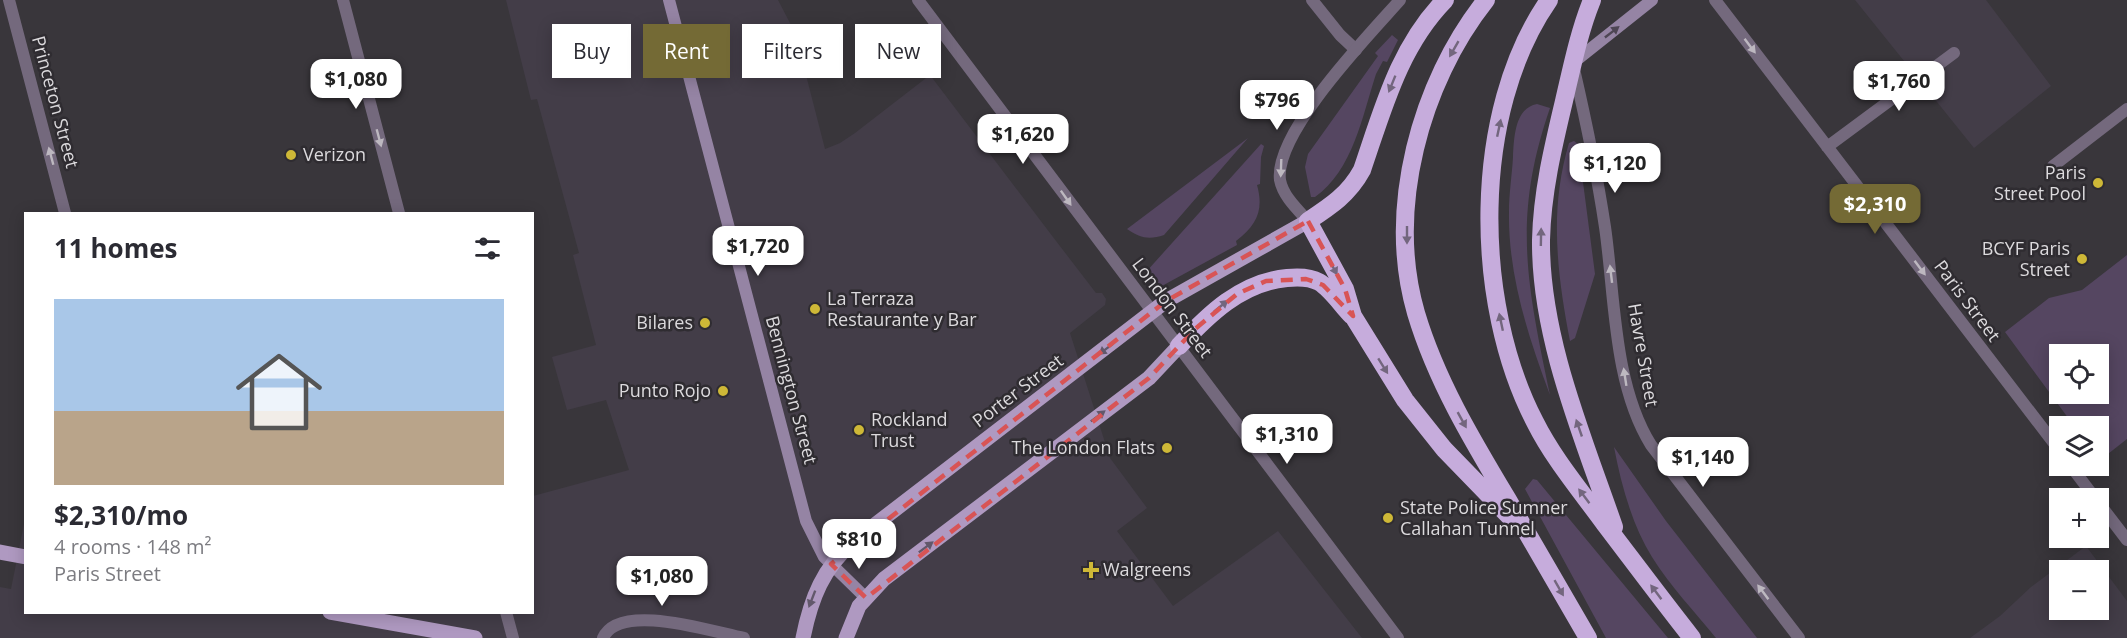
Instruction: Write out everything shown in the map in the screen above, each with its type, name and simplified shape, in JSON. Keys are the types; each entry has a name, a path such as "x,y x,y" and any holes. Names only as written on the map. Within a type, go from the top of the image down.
{"highway":[{"path":"1353,316 1345,289 1308,221 1336,203 1355,184 1399,67 1421,28 1445,0"},
{"path":"1486,0 1456,45 1424,115 1411,176 1407,261 1415,311 1433,361 1457,411 1588,638"},
{"path":"1549,0 1522,52 1509,88 1498,133 1490,190 1494,282 1508,349 1519,387 1535,422 1575,485 1692,638"},
{"path":"1592,0 1573,63 1544,189 1542,257 1550,315 1563,374 1619,543"},
{"path":"1179,346 1229,300 1254,286 1276,279 1299,278 1317,281 1353,316 1398,390 1428,431 1530,538"}],"main road":[{"name":"Bennington Street","path":"669,0 807,521 819,549 866,598"},
{"path":"1573,63 1652,0"},
{"name":"Porter Street","path":"802,638 812,598 831,564 854,541 1166,301 1308,221"},
{"path":"846,638 855,613 884,579 1149,378 1179,346"},
{"path":"0,552 24,557"},
{"path":"341,614 475,638"}],"street":[{"name":"Princeton Street","path":"9,0 65,212"},
{"path":"343,0 399,212"},
{"name":"London Street","path":"918,0 1398,638"},
{"path":"1312,0 1340,36 1356,50"},
{"path":"1308,221 1283,189 1280,178 1282,156 1300,124 1356,50 1400,0"},
{"name":"Paris Street","path":"1715,0 2049,437"},
{"path":"1827,147 1954,53"},
{"name":"Havre Street","path":"1573,63 1599,192 1625,378 1635,415 1651,445 1799,638"},
{"path":"2053,166 2127,109"},
{"path":"2078,476 2087,488"},
{"path":"2109,516 2127,540"},
{"path":"507,614 513,638"},
{"path":"603,638 615,624 638,619 744,638"}],"highlighted area":[{"path":"1308,221 1345,289 1353,316 1323,285 1306,279 1266,281 1237,294 1195,329 1149,378 866,598 831,564 1166,301"}],"shaded area":[{"path":"506,0 778,0 791,24 742,24 742,78 807,78 825,149 855,133 926,78 932,78 1096,293 1102,293 1106,299 1105,305 1070,333 1110,458 1147,508 1117,531 1173,606 1278,531 1362,638 0,638 0,587 11,589 24,524 24,614 534,614 534,496 629,470 606,400 567,410 552,357 596,345 573,255 579,253 537,99 531,100"},
{"path":"1855,0 1986,0 2051,86 1974,148"},
{"path":"1392,35 1398,40 1387,62 1383,61 1376,74 1361,125 1347,158 1328,186 1315,197 1311,197 1305,167 1308,154 1378,56 1375,53"},
{"path":"1537,104 1550,108 1538,147 1531,184 1527,218 1527,251 1535,319 1550,395 1521,305 1510,236 1509,198 1515,132 1524,111"},
{"path":"1248,138 1164,235 1145,237 1127,229"},
{"path":"1574,141 1578,144 1595,274 1575,338 1570,341 1559,266 1557,217 1563,168 1569,143"},
{"path":"1261,144 1264,146 1261,157 1260,184 1257,185 1260,202 1254,223 1236,241 1237,245 1160,287 1155,286 1146,272"},
{"path":"2127,255 2127,439 2109,453 2109,416 2067,416 2058,404 2109,404 2109,344 2049,344 2049,392 2005,332 2049,298 2082,290"},
{"path":"1614,447 1666,521 1757,638 1716,638 1667,578 1645,545 1633,518"},
{"path":"1533,479 1537,480 1668,638 1606,638 1525,489"},
{"path":"2083,548 2087,548 2096,560 2067,560"},
{"path":"2049,574 2049,620 2109,620 2109,577 2127,601 2127,638 1970,638 2000,616"}],"place":[{"name":"Verizon","path":"291,155"},
{"name":"Paris Street Pool","path":"2098,183"},
{"name":"BCYF Paris Street","path":"2082,259"},
{"name":"La Terraza Restaurante y Bar","path":"815,309"},
{"name":"Bilares","path":"705,323"},
{"name":"Punto Rojo","path":"723,391"},
{"name":"Rockland Trust","path":"859,430"},
{"name":"The London Flats","path":"1167,448"},
{"name":"State Police Sumner Callahan Tunnel","path":"1388,518"},
{"name":"Walgreens","path":"1091,570"}]}
